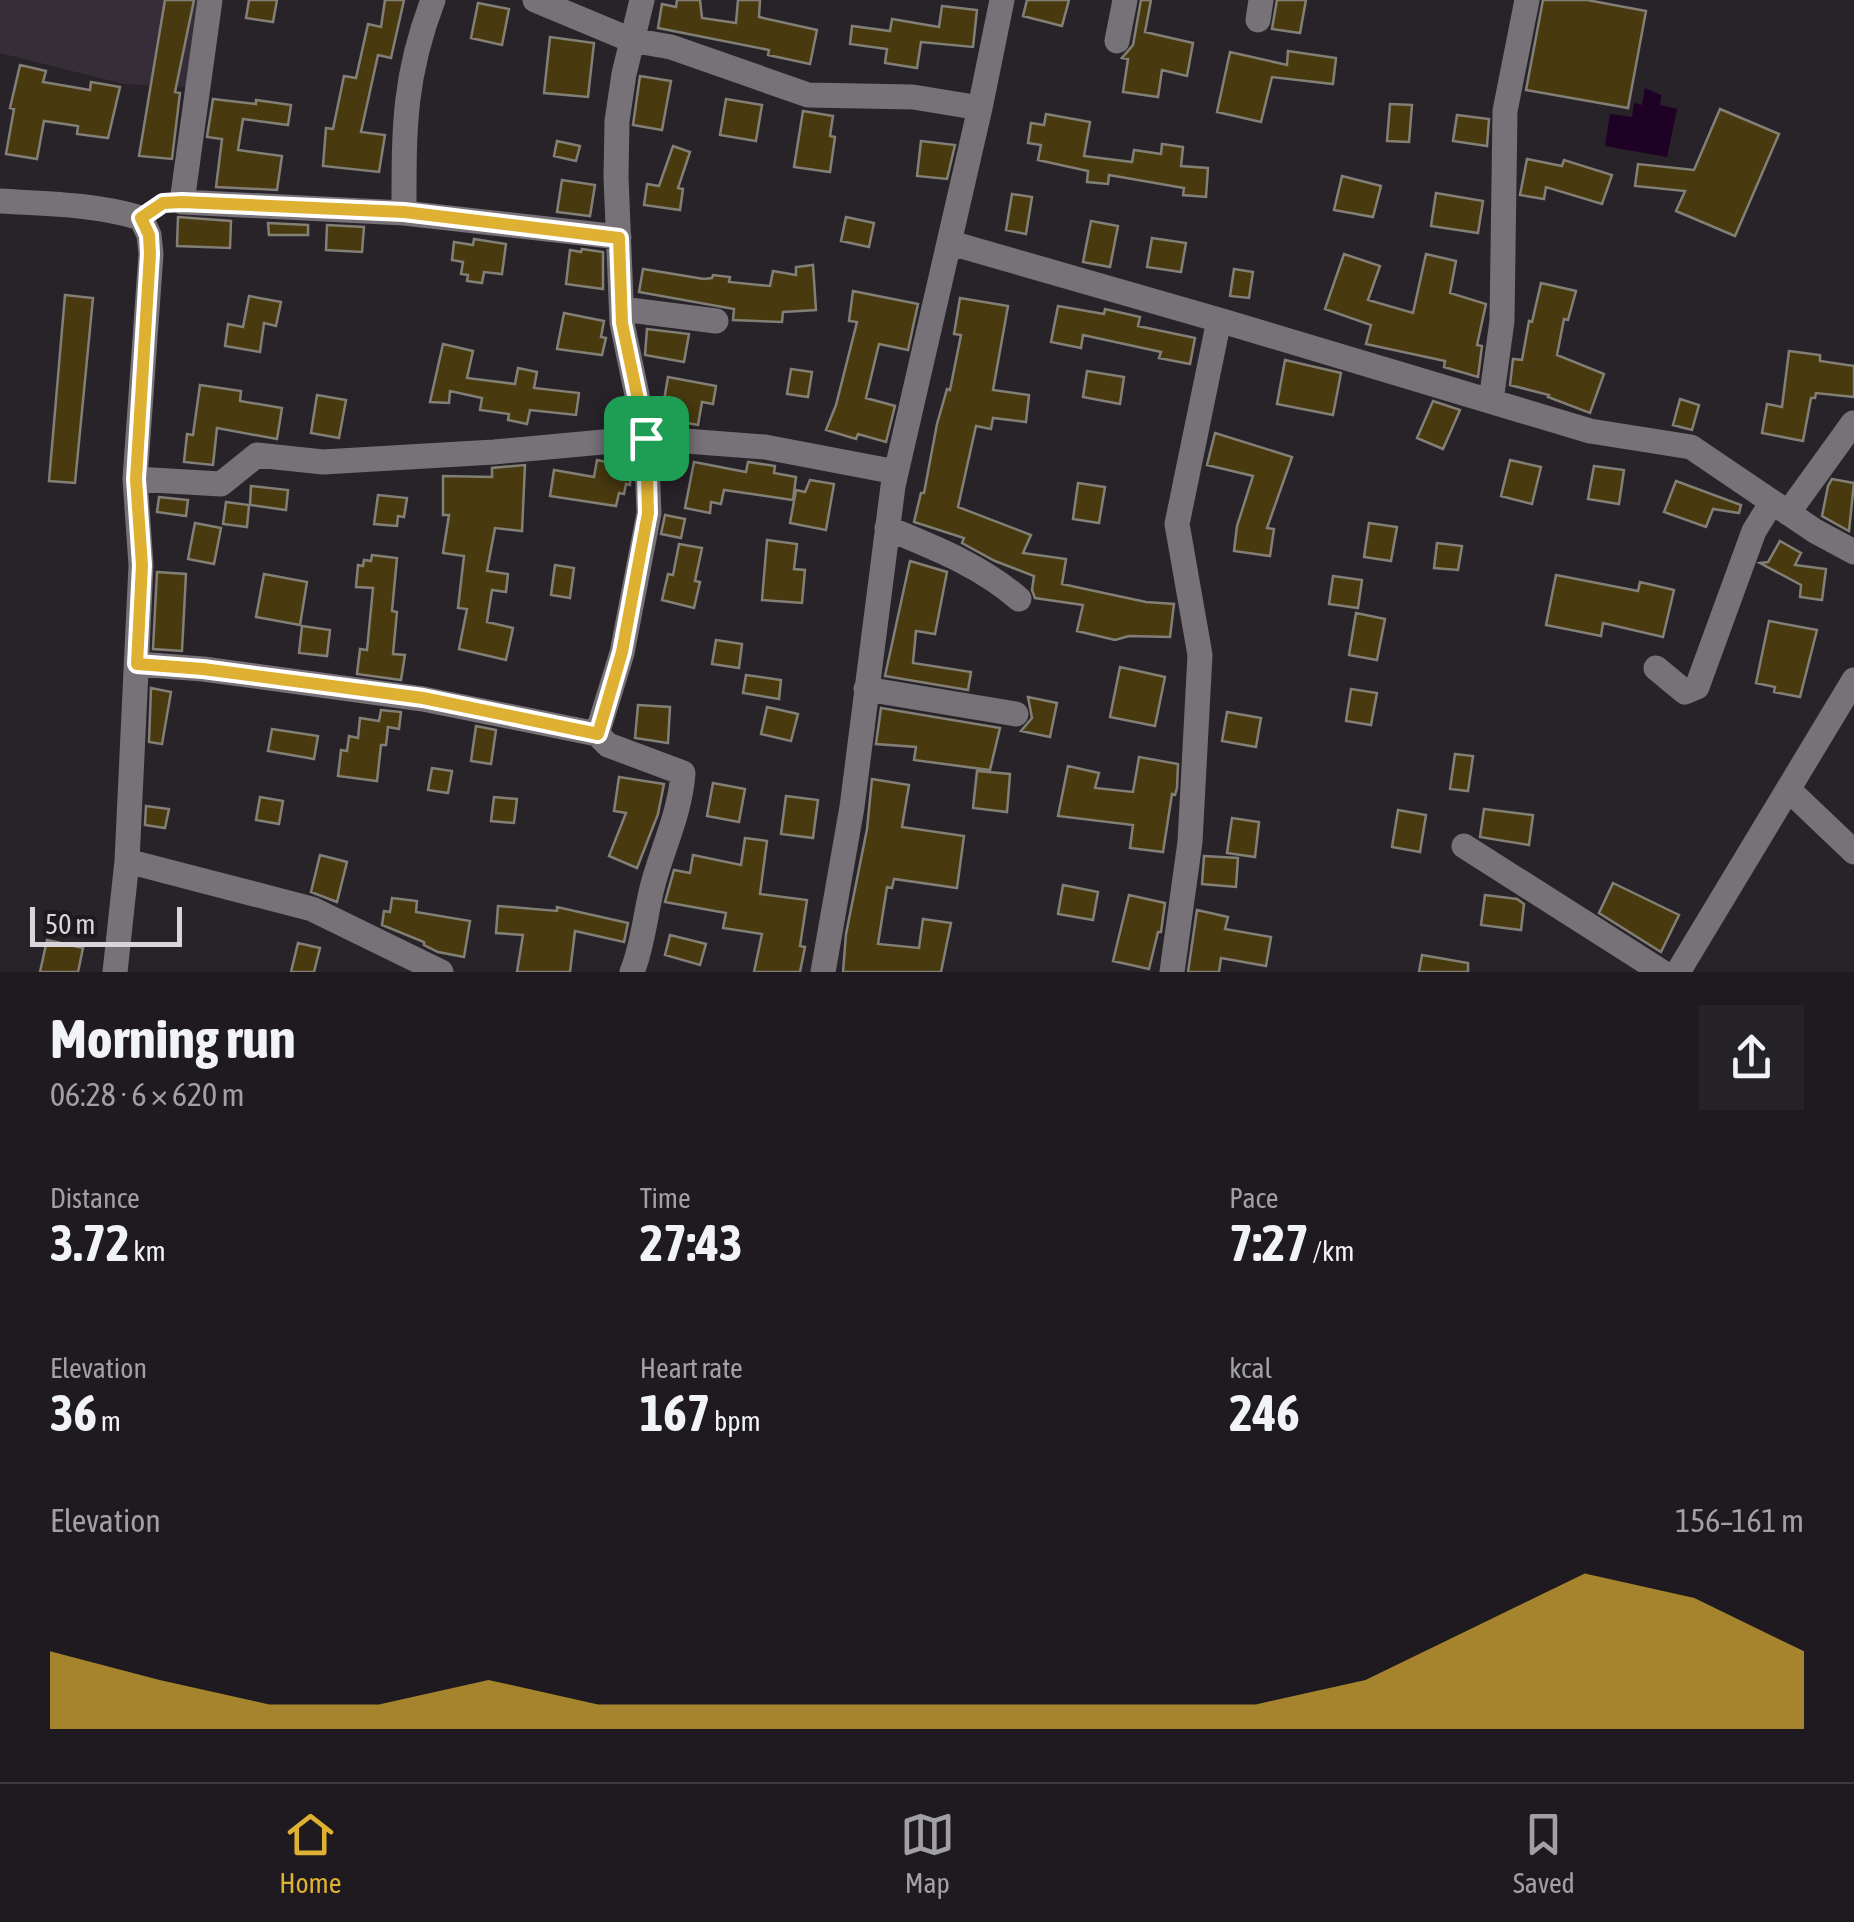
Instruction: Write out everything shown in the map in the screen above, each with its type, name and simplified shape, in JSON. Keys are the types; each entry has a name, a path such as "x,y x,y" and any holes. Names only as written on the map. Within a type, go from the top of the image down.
{"street":[{"path":"182,202 210,0"},
{"path":"404,212 405,108 412,64 433,0"},
{"path":"534,0 631,40 671,48 808,95 913,97 980,108"},
{"path":"598,734 622,652 648,513 646,438 622,310 617,121 642,0"},
{"path":"823,972 852,807 896,472 951,243 1002,0"},
{"path":"1117,41 1125,0"},
{"path":"1491,402 1502,321 1505,111 1527,0"},
{"path":"0,201 93,206 141,218 163,203 182,202 404,212 619,238"},
{"path":"115,972 127,861 142,565 136,479 150,279 149,235 141,218"},
{"path":"951,243 1590,431 1691,448 1854,552"},
{"path":"622,310 716,320"},
{"path":"1172,972 1190,842 1200,654 1178,524 1219,320"},
{"path":"1656,668 1685,692 1697,686 1754,531 1853,423"},
{"path":"136,479 221,484 257,455 322,462 646,438 765,446 896,472"},
{"path":"887,528 966,560 1020,600"},
{"path":"137,664 423,698 598,734 619,750 683,773 674,821 652,886 640,953 632,972"},
{"path":"1678,972 1854,680"},
{"path":"866,689 1016,714"},
{"path":"1790,791 1854,851"},
{"path":"1464,846 1662,972"},
{"path":"127,861 312,909 441,972"}],"shaded area":[{"path":"0,0 203,0 189,87 124,84 0,53"},
{"path":"1645,88 1661,95 1660,105 1677,109 1667,157 1605,146 1610,114 1632,117 1634,103 1642,105"}],"building":[{"path":"165,0 194,0 175,92 180,93 172,159 139,156"},
{"path":"249,0 277,0 273,22 246,18"},
{"path":"385,0 404,0 391,58 378,55 361,132 385,135 379,172 323,166 326,128 333,129 344,76 356,78 368,24 381,27"},
{"path":"677,0 700,0 702,18 736,23 738,0 760,0 759,17 817,30 810,64 768,55 769,50 658,28 662,4 676,7"},
{"path":"1027,0 1069,0 1062,26 1023,16"},
{"path":"1141,0 1151,0 1145,32 1193,43 1187,76 1162,70 1158,97 1123,92 1128,59 1122,58 1133,45"},
{"path":"1277,0 1306,0 1300,33 1272,29"},
{"path":"1543,0 1587,0 1646,11 1628,108 1526,90"},
{"path":"478,3 509,9 502,45 471,38"},
{"path":"942,6 977,10 973,47 921,42 917,68 885,63 887,49 850,44 852,26 890,31 892,19 939,27"},
{"path":"550,37 594,43 588,97 544,93"},
{"path":"1288,51 1336,58 1333,84 1272,77 1261,122 1217,112 1230,52 1287,65"},
{"path":"20,65 46,71 43,82 90,90 91,82 120,87 108,138 77,134 78,126 44,121 37,159 6,154 14,109 10,108"},
{"path":"640,76 671,81 662,130 633,125"},
{"path":"213,99 291,105 288,125 243,119 238,150 282,156 277,190 216,187 222,139 207,137"},
{"path":"726,99 762,105 756,141 720,135"},
{"path":"1390,104 1412,105 1409,142 1387,141"},
{"path":"1720,109 1779,134 1735,236 1676,211 1685,191 1635,186 1638,164 1694,170"},
{"path":"803,111 833,116 830,136 835,137 830,172 794,167"},
{"path":"1046,114 1090,122 1084,156 1132,162 1134,150 1161,154 1162,144 1183,147 1181,166 1208,168 1206,197 1183,195 1184,188 1109,175 1108,184 1087,182 1088,171 1038,160 1041,145 1028,143 1031,123 1044,125"},
{"path":"1457,115 1489,119 1487,146 1453,141"},
{"path":"557,141 580,146 576,161 554,156"},
{"path":"921,141 955,145 947,179 917,176"},
{"path":"673,146 690,152 678,188 683,189 680,210 644,205 647,184 659,186"},
{"path":"1527,159 1562,166 1564,160 1612,175 1602,204 1546,187 1544,199 1520,195"},
{"path":"1342,176 1381,186 1373,217 1334,210"},
{"path":"562,180 595,185 590,216 557,212"},
{"path":"1436,193 1483,201 1478,233 1431,226"},
{"path":"1012,194 1032,197 1026,234 1006,230"},
{"path":"178,217 231,221 230,248 177,246"},
{"path":"846,217 874,223 869,247 841,241"},
{"path":"1091,221 1118,226 1110,267 1083,262"},
{"path":"268,223 308,225 308,235 269,235"},
{"path":"327,225 364,227 362,252 326,250"},
{"path":"1152,238 1186,243 1181,272 1147,267"},
{"path":"474,239 506,244 502,274 484,272 482,283 467,281 468,275 461,274 463,262 452,260 454,242 473,245"},
{"path":"570,250 603,252 603,289 566,284"},
{"path":"1344,254 1380,266 1368,300 1413,313 1426,254 1456,261 1450,293 1486,304 1477,345 1482,346 1478,377 1444,367 1445,361 1366,344 1371,325 1325,309"},
{"path":"813,265 816,310 783,312 782,322 733,320 734,309 639,292 643,269 704,279 713,275 730,277 729,282 770,286 773,271 796,275 796,267"},
{"path":"1234,269 1253,272 1249,298 1230,296"},
{"path":"1541,283 1576,291 1568,320 1564,319 1557,355 1604,374 1590,413 1549,395 1510,385 1513,359 1522,360"},
{"path":"853,291 918,304 908,350 879,344 866,398 895,406 886,442 826,430 857,322 849,321"},
{"path":"65,295 93,298 75,483 49,481"},
{"path":"249,296 281,302 276,326 264,323 260,352 225,346 228,324 243,327"},
{"path":"960,298 1008,306 993,390 1029,395 1026,422 993,418 991,429 976,426 958,507 1031,535 1023,553 1066,559 1062,584 1174,604 1170,637 1129,636 1115,640 1077,631 1083,605 1035,598 1034,576 995,561 962,543 964,538 914,522 924,493 937,424 947,389 950,390 961,335 954,334"},
{"path":"1058,306 1104,314 1105,309 1140,317 1138,326 1195,338 1190,364 1159,358 1161,352 1083,335 1081,348 1051,342"},
{"path":"564,313 604,321 602,355 557,349"},
{"path":"647,329 689,334 684,362 645,355"},
{"path":"443,344 473,351 467,378 515,384 518,368 537,372 534,388 579,393 576,415 530,410 527,424 508,420 509,414 480,410 482,398 450,391 449,403 430,402"},
{"path":"1789,351 1820,355 1820,361 1854,366 1854,397 1816,393 1811,398 1803,441 1762,433 1767,404 1782,407"},
{"path":"1285,360 1341,373 1333,415 1277,404"},
{"path":"791,369 812,372 808,397 787,394"},
{"path":"1087,371 1124,377 1120,404 1083,397"},
{"path":"668,377 716,386 713,404 702,402 698,425 661,418"},
{"path":"200,385 241,391 240,401 282,408 277,439 217,428 213,465 184,462 187,434 193,435"},
{"path":"317,395 346,400 339,438 311,433"},
{"path":"1680,399 1699,405 1692,430 1673,425"},
{"path":"1433,401 1460,410 1443,449 1417,438"},
{"path":"1215,433 1292,457 1267,528 1274,529 1270,556 1234,551 1237,526 1253,476 1207,465"},
{"path":"597,460 631,467 630,485 626,484 624,494 619,493 616,506 550,496 554,470 594,477"},
{"path":"1510,460 1541,467 1532,504 1501,496"},
{"path":"694,462 746,472 748,462 775,466 774,473 796,477 793,500 724,490 721,504 711,502 710,513 685,508"},
{"path":"525,465 522,531 495,528 487,571 508,574 506,592 492,590 487,622 513,628 506,660 459,649 467,609 458,608 464,556 443,553 449,515 443,515 443,476 492,477 492,468"},
{"path":"1594,466 1624,470 1619,504 1588,499"},
{"path":"1832,479 1854,483 1849,531 1822,516"},
{"path":"810,480 834,484 826,530 790,523 796,490 805,492"},
{"path":"1676,481 1741,505 1739,513 1713,509 1706,527 1664,512"},
{"path":"1078,483 1105,487 1099,523 1073,519"},
{"path":"251,486 288,490 286,510 250,505"},
{"path":"378,495 407,498 404,517 398,516 397,526 374,524"},
{"path":"159,497 188,500 186,516 157,512"},
{"path":"226,502 249,505 247,527 223,524"},
{"path":"665,515 685,519 681,538 661,534"},
{"path":"195,523 221,528 214,564 188,559"},
{"path":"1369,523 1397,527 1391,561 1364,557"},
{"path":"767,540 797,544 794,569 805,570 802,603 762,600"},
{"path":"1780,541 1801,553 1795,565 1826,569 1822,600 1800,597 1801,585 1760,563 1768,562"},
{"path":"1437,543 1462,546 1458,570 1434,568"},
{"path":"679,544 702,548 694,608 662,600 668,574 673,575"},
{"path":"372,555 397,558 393,654 405,655 401,680 357,674 360,649 367,650 373,588 356,587 358,565 363,566 364,560 371,561"},
{"path":"910,561 947,572 935,634 916,631 913,663 971,672 968,690 885,676"},
{"path":"555,565 574,568 570,598 551,595"},
{"path":"157,572 186,574 182,651 153,649"},
{"path":"264,574 307,582 300,625 256,617"},
{"path":"1556,575 1638,591 1640,582 1674,590 1663,637 1603,623 1601,636 1546,625"},
{"path":"1333,576 1362,580 1358,608 1329,604"},
{"path":"1356,613 1385,619 1377,660 1349,655"},
{"path":"1769,621 1817,630 1800,697 1774,692 1775,687 1756,683"},
{"path":"302,626 330,630 327,656 299,653"},
{"path":"716,640 742,644 739,668 712,664"},
{"path":"1120,667 1165,677 1155,726 1110,717"},
{"path":"746,675 781,680 779,699 743,693"},
{"path":"151,688 171,692 162,744 149,742"},
{"path":"1351,689 1377,693 1371,725 1346,721"},
{"path":"1028,697 1057,703 1050,737 1021,731 1032,718"},
{"path":"638,705 670,707 668,743 635,738"},
{"path":"767,707 798,714 791,741 761,734"},
{"path":"881,708 1000,728 990,770 914,760 916,747 876,744"},
{"path":"381,710 401,712 399,729 388,727 386,745 381,745 377,781 338,776 341,750 347,751 349,736 358,738 360,718 379,721"},
{"path":"1227,712 1261,718 1256,747 1222,741"},
{"path":"476,726 496,730 491,764 471,761"},
{"path":"272,729 318,736 314,759 268,751"},
{"path":"1455,754 1473,756 1468,791 1450,789"},
{"path":"1139,757 1178,764 1177,788 1172,794 1163,852 1130,848 1133,825 1058,816 1068,766 1099,773 1095,788 1133,792"},
{"path":"432,768 452,771 448,793 428,790"},
{"path":"977,771 1010,774 1007,812 973,808"},
{"path":"619,777 664,784 658,814 637,868 609,856 626,813 614,811"},
{"path":"872,779 909,785 902,827 964,836 957,888 894,879 892,888 887,887 878,944 919,948 923,919 951,923 941,972 843,972"},
{"path":"713,783 745,789 739,822 707,816"},
{"path":"786,796 818,800 813,838 781,834"},
{"path":"260,797 283,801 279,824 256,820"},
{"path":"494,797 517,799 514,823 491,821"},
{"path":"146,806 169,809 165,828 145,825"},
{"path":"1484,809 1533,815 1529,845 1480,837"},
{"path":"1398,810 1426,815 1420,852 1392,847"},
{"path":"1232,818 1259,822 1255,857 1227,853"},
{"path":"745,838 767,841 760,894 807,900 800,972 754,972 762,934 723,928 726,913 665,902 674,870 690,873 693,855 741,865"},
{"path":"320,855 347,862 337,902 311,892"},
{"path":"1204,856 1238,858 1236,887 1202,884"},
{"path":"1613,883 1679,915 1661,952 1599,913"},
{"path":"1063,885 1098,892 1093,920 1058,914"},
{"path":"1129,895 1165,903 1149,969 1113,961"},
{"path":"1485,895 1517,899 1524,904 1521,930 1481,925"},
{"path":"392,898 417,901 416,912 470,921 464,957 438,952 382,925"},
{"path":"498,906 557,911 557,907 628,923 624,942 575,931 570,972 517,972 523,935 496,933"},
{"path":"1197,910 1228,917 1225,929 1271,937 1266,966 1221,958 1219,972 1188,972"},
{"path":"670,935 706,944 700,965 665,955"},
{"path":"47,940 83,948 78,972 40,972"},
{"path":"298,943 320,948 314,972 291,972"},
{"path":"1422,955 1468,963 1468,972 1419,972"}],"route":[{"path":"163,203 404,212 619,238 622,323 646,438 648,513 622,652 598,734 423,698 137,664 142,565 136,479 150,279 149,235 141,218 163,203"}]}
